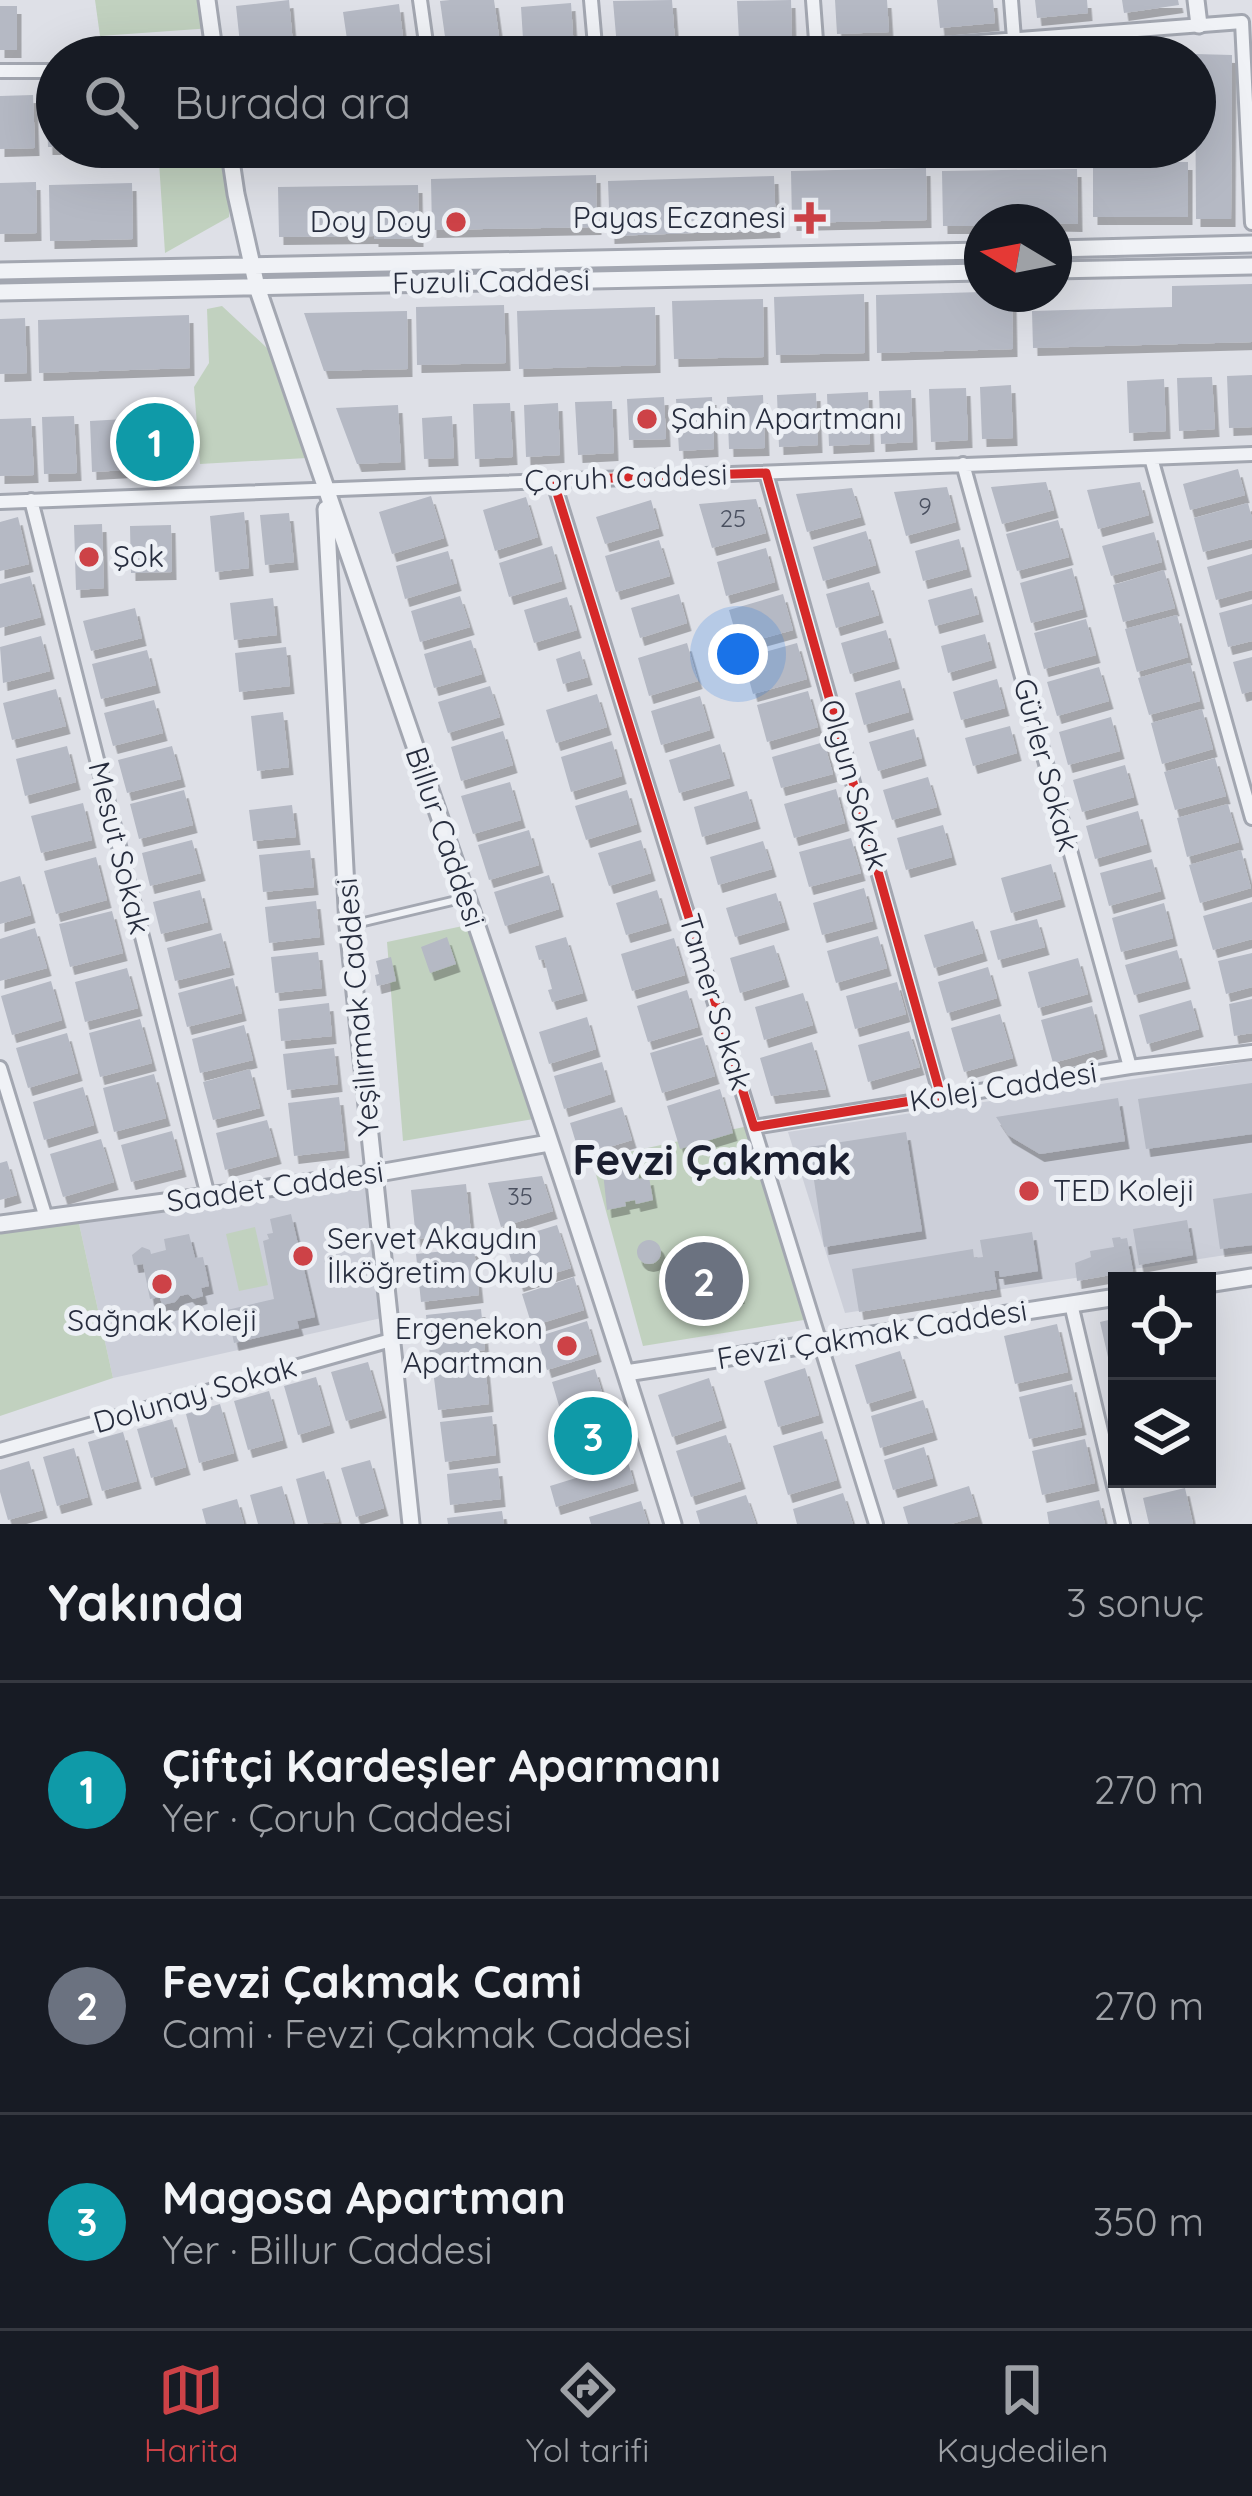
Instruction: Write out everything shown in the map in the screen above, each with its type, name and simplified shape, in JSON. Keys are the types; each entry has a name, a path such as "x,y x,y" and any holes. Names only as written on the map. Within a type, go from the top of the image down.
{"street":[{"path":"208,0 212,36"},
{"path":"419,0 425,36"},
{"path":"591,0 594,36"},
{"path":"813,0 816,36"},
{"path":"1010,0 1014,36"},
{"path":"1196,0 1199,25"},
{"path":"1054,36 1241,22 1252,223"},
{"path":"0,71 36,71"},
{"name":"Billur Caddesi","path":"233,168 257,287 549,1143 673,1524"},
{"path":"1072,249 1252,244"},
{"name":"Fuzuli Caddesi","path":"0,271 964,251"},
{"path":"1072,270 1252,266"},
{"name":"Fuzuli Caddesi","path":"0,292 964,272"},
{"name":"Çoruh Caddesi","path":"0,502 1252,454"},
{"path":"1151,458 1252,818"},
{"name":"Gürler Sokak","path":"963,464 1130,1067"},
{"name":"Olgun Sokak","path":"766,473 941,1096"},
{"name":"Tamer Sokak","path":"553,480 876,1524"},
{"name":"Yeşilırmak Caddesi","path":"326,488 348,926 408,1523"},
{"name":"Mesut Sokak","path":"31,500 208,1196"},
{"name":"Kolej Caddesi","path":"754,1127 1252,1052"},
{"path":"0,1068 46,1218"},
{"name":"Saadet Caddesi","path":"0,1224 373,1174 549,1143"},
{"path":"1216,1283 1252,1277"},
{"name":"Fevzi Çakmak Caddesi","path":"626,1372 1108,1299"},
{"path":"1071,1304 1123,1524"},
{"name":"Dolunay Sokak","path":"0,1450 391,1340"}],"lane":[{"path":"348,926 465,898"}],"highlighted area":[{"path":"766,473 941,1096 754,1127 553,480"}],"shaded area":[{"name":"TED Koleji","path":"1252,1061 1252,1251 845,1313 788,1132"},
{"path":"372,1181 386,1317 113,1378 78,1219"}],"green space":[{"path":"95,0 208,0 212,28 100,36"},
{"path":"159,168 230,168 229,217 165,253"},
{"path":"222,306 282,362 307,458 200,464 194,387 209,363 207,309"},
{"path":"477,923 540,1118 403,1141 387,942"},
{"path":"753,1125 810,1319 643,1346 592,1160"},
{"path":"78,1219 113,1378 0,1416 0,1230"},
{"path":"255,1227 268,1285 239,1291 226,1234"}],"building":[{"path":"289,0 292,36 239,36 236,6"},
{"path":"494,0 499,36 445,36 440,1"},
{"path":"672,0 675,36 616,36 613,1"},
{"path":"791,0 792,36 739,36 737,1"},
{"path":"835,0 887,0 889,32 837,34"},
{"path":"937,0 993,0 995,23 940,28"},
{"path":"1035,0 1087,0 1088,13 1037,18"},
{"path":"1122,0 1178,0 1179,5 1124,13"},
{"path":"571,3 573,36 523,36 521,7"},
{"path":"399,4 403,36 347,36 343,12"},
{"path":"0,6 17,6 17,50 0,50"},
{"path":"1216,55 1232,55 1231,219 1196,219 1196,168 1216,168"},
{"path":"33,95 35,148 0,149 0,96"},
{"path":"926,168 927,220 792,223 791,171"},
{"path":"1093,168 1188,168 1188,217 1093,217"},
{"path":"1077,169 1078,224 1072,224 1072,204 964,204 964,226 943,226 942,171"},
{"path":"596,175 597,227 432,230 431,179"},
{"path":"774,176 776,230 610,236 608,181"},
{"path":"36,182 37,233 0,234 0,183"},
{"path":"132,183 133,239 50,241 49,185"},
{"path":"418,185 419,239 279,237 278,187"},
{"path":"1252,284 1252,342 1033,348 1032,312 1172,307 1172,286"},
{"path":"964,293 964,312 1012,312 1013,349 877,353 876,295"},
{"path":"864,294 865,353 776,355 774,297"},
{"path":"763,299 764,357 674,359 672,301"},
{"path":"504,305 506,363 417,365 416,307"},
{"path":"655,307 656,365 519,369 517,311"},
{"path":"407,311 408,369 324,371 304,313"},
{"path":"189,315 190,368 39,373 38,320"},
{"path":"25,318 27,373 0,374 0,319"},
{"path":"1252,375 1252,427 1229,428 1227,376"},
{"path":"1212,377 1215,429 1179,431 1177,378"},
{"path":"1164,379 1166,431 1129,433 1127,381"},
{"path":"1011,385 1013,438 982,439 980,387"},
{"path":"966,388 968,440 931,442 929,389"},
{"path":"911,390 913,442 881,444 879,391"},
{"path":"868,392 870,444 829,446 827,394"},
{"path":"816,393 818,445 779,447 777,395"},
{"path":"763,395 765,448 729,449 727,397"},
{"name":"Şahin Apartmanı","path":"664,397 666,439 629,440 627,399"},
{"path":"712,397 714,449 679,451 676,399"},
{"path":"612,401 614,453 578,455 575,402"},
{"path":"510,403 513,457 475,459 473,404"},
{"path":"558,403 560,455 526,457 524,405"},
{"path":"398,405 401,462 357,464 336,408"},
{"path":"170,414 172,468 140,470 137,415"},
{"path":"74,416 77,473 44,474 42,417"},
{"path":"452,416 454,458 424,459 422,418"},
{"path":"31,418 34,475 0,476 0,419"},
{"path":"125,419 127,470 92,472 90,421"},
{"path":"1238,469 1245,495 1190,510 1183,484"},
{"path":"1046,482 1054,510 1002,524 991,487"},
{"path":"1140,482 1149,515 1098,529 1087,490"},
{"path":"947,487 956,522 906,536 894,492"},
{"path":"852,488 861,517 807,532 796,494"},
{"path":"431,496 444,538 392,554 379,512"},
{"path":"526,497 538,537 495,551 483,510"},
{"path":"756,499 766,533 712,548 699,504"},
{"path":"651,500 659,528 605,544 596,517"},
{"path":"1248,503 1252,539 1203,552 1194,518"},
{"path":"244,512 249,568 215,572 210,516"},
{"path":"289,513 294,562 265,565 260,515"},
{"path":"18,517 29,564 0,571 0,522"},
{"path":"1058,520 1069,557 1017,571 1006,534"},
{"path":"102,524 104,588 76,590 74,525"},
{"path":"171,525 172,572 131,573 130,526"},
{"path":"866,531 876,565 823,581 813,547"},
{"path":"1154,532 1162,562 1111,576 1102,546"},
{"path":"959,539 967,569 923,581 915,551"},
{"path":"659,540 670,576 616,592 605,556"},
{"path":"552,546 562,581 509,597 499,563"},
{"path":"766,548 775,582 726,596 717,562"},
{"path":"448,551 457,583 405,599 396,566"},
{"path":"1252,554 1252,590 1216,600 1207,567"},
{"path":"1072,568 1083,609 1031,623 1020,583"},
{"path":"1164,570 1175,608 1123,622 1113,585"},
{"path":"30,576 41,617 0,628 0,584"},
{"path":"869,582 879,615 836,628 826,594"},
{"path":"972,588 979,614 935,626 928,600"},
{"path":"679,594 687,623 640,638 631,608"},
{"path":"783,594 793,630 739,645 729,610"},
{"path":"460,596 470,627 420,642 411,611"},
{"path":"567,597 577,630 534,643 524,610"},
{"path":"273,598 277,635 234,640 230,603"},
{"path":"1252,604 1252,641 1228,647 1219,613"},
{"path":"135,608 142,638 91,651 83,621"},
{"path":"1177,615 1188,657 1137,672 1125,629"},
{"path":"1086,619 1096,655 1044,669 1034,633"},
{"path":"886,630 895,661 850,674 841,643"},
{"path":"985,634 992,660 948,673 941,646"},
{"path":"41,636 50,671 3,683 0,647"},
{"path":"471,640 482,674 434,688 424,654"},
{"path":"687,643 698,681 649,696 638,658"},
{"path":"797,643 807,679 753,694 743,658"},
{"path":"286,647 290,686 239,692 235,653"},
{"path":"147,650 156,685 101,699 92,664"},
{"path":"580,651 588,677 563,684 556,659"},
{"path":"1252,657 1252,691 1242,694 1233,662"},
{"path":"1190,663 1200,701 1149,715 1138,678"},
{"path":"1099,667 1109,701 1057,716 1047,682"},
{"path":"997,679 1005,708 961,720 953,692"},
{"path":"900,680 909,712 864,725 855,693"},
{"path":"490,686 500,717 448,733 438,702"},
{"path":"56,689 66,726 12,740 3,703"},
{"path":"808,691 818,727 767,742 757,705"},
{"path":"597,694 607,727 556,743 546,710"},
{"path":"700,696 710,730 661,745 651,711"},
{"path":"154,700 163,733 113,746 104,713"},
{"path":"1202,709 1213,749 1162,764 1151,723"},
{"path":"283,712 289,767 257,771 251,716"},
{"path":"1111,717 1120,751 1068,765 1059,732"},
{"path":"1010,726 1017,753 973,766 965,738"},
{"path":"914,729 922,758 878,771 869,742"},
{"path":"503,731 513,765 461,781 451,747"},
{"path":"612,741 622,776 571,792 561,757"},
{"path":"824,742 833,774 781,788 772,757"},
{"path":"720,744 730,778 679,793 669,760"},
{"path":"67,746 76,782 25,796 16,759"},
{"path":"172,746 181,779 127,793 118,760"},
{"path":"1215,758 1226,796 1175,810 1164,772"},
{"path":"1125,765 1134,797 1082,812 1073,780"},
{"path":"928,777 937,807 892,820 883,790"},
{"path":"510,782 521,820 473,834 461,796"},
{"path":"836,789 845,823 794,838 784,804"},
{"path":"184,790 193,825 139,839 130,804"},
{"path":"627,790 637,824 586,840 575,806"},
{"path":"747,791 756,821 702,837 694,807"},
{"path":"83,803 92,840 41,853 31,816"},
{"path":"1228,804 1239,842 1187,857 1177,818"},
{"path":"292,805 296,837 253,841 249,810"},
{"path":"1138,811 1147,844 1095,859 1086,826"},
{"path":"943,825 952,857 906,870 897,838"},
{"path":"529,830 539,865 489,880 478,845"},
{"path":"851,838 861,873 809,887 799,852"},
{"path":"192,840 201,873 150,886 142,853"},
{"path":"641,840 651,873 609,886 598,853"},
{"path":"763,841 772,869 718,885 710,857"},
{"path":"310,850 314,887 263,892 259,855"},
{"path":"1241,850 1251,888 1200,903 1189,865"},
{"path":"96,857 107,900 56,914 44,871"},
{"path":"1152,859 1161,891 1109,906 1100,873"},
{"path":"1051,864 1061,899 1011,913 1001,878"},
{"path":"549,875 559,909 505,926 494,892"},
{"path":"20,876 31,915 0,924 0,882"},
{"path":"864,888 873,921 822,935 813,903"},
{"path":"200,890 208,922 161,934 153,902"},
{"path":"657,890 667,923 626,935 616,903"},
{"path":"776,893 785,922 735,937 726,908"},
{"path":"316,901 320,937 269,943 265,907"},
{"path":"1252,902 1252,939 1213,950 1203,916"},
{"path":"1164,903 1173,938 1121,952 1112,918"},
{"path":"112,911 123,953 70,967 59,924"},
{"path":"1037,919 1045,947 998,960 990,931"},
{"path":"973,921 983,953 934,968 924,935"},
{"path":"35,928 47,968 0,981 0,939"},
{"path":"221,933 230,967 175,981 167,948"},
{"path":"878,936 887,968 836,983 827,951"},
{"path":"447,937 456,964 430,973 421,947"},
{"path":"566,937 583,993 552,1002 544,959 539,960 535,946"},
{"path":"674,938 685,975 632,991 621,954"},
{"path":"774,945 785,979 740,993 730,958"},
{"path":"1177,950 1186,981 1134,995 1125,965"},
{"path":"318,952 322,988 275,993 271,957"},
{"path":"1252,953 1252,987 1226,994 1218,961"},
{"path":"391,957 396,981 377,986 376,961"},
{"path":"1078,958 1088,994 1038,1008 1028,972"},
{"path":"988,967 997,998 947,1013 938,982"},
{"path":"127,968 138,1008 85,1022 75,982"},
{"path":"233,978 242,1013 187,1027 178,993"},
{"path":"51,981 62,1020 12,1035 1,996"},
{"path":"897,982 906,1014 855,1029 846,996"},
{"path":"687,990 698,1027 648,1042 637,1006"},
{"path":"803,993 813,1025 764,1040 755,1007"},
{"path":"1252,999 1252,1033 1234,1036 1229,1004"},
{"path":"1191,1000 1199,1029 1147,1044 1139,1015"},
{"path":"329,1003 332,1036 281,1041 278,1009"},
{"path":"1092,1006 1103,1049 1053,1063 1041,1020"},
{"path":"1000,1014 1013,1058 964,1072 951,1028"},
{"path":"587,1017 596,1049 549,1064 539,1032"},
{"path":"140,1019 152,1063 100,1077 89,1033"},
{"path":"244,1025 253,1060 200,1073 192,1039"},
{"path":"909,1031 920,1067 868,1082 858,1045"},
{"path":"67,1033 78,1073 28,1088 16,1048"},
{"path":"703,1037 715,1076 662,1093 650,1053"},
{"path":"812,1042 826,1089 771,1096 760,1058"},
{"path":"334,1048 338,1084 287,1090 283,1054"},
{"path":"602,1062 611,1094 564,1109 554,1076"},
{"path":"250,1069 260,1108 213,1120 203,1082"},
{"path":"154,1074 166,1118 114,1132 103,1088"},
{"path":"1252,1083 1252,1134 1146,1149 1138,1099"},
{"path":"83,1087 94,1125 44,1140 33,1102"},
{"path":"720,1089 733,1133 680,1149 667,1106"},
{"path":"339,1097 345,1150 294,1156 288,1103"},
{"path":"1118,1098 1125,1141 1040,1154 1008,1135 996,1117"},
{"path":"622,1107 632,1140 580,1156 570,1123"},
{"path":"267,1120 277,1156 225,1170 216,1133"},
{"path":"172,1131 182,1169 131,1182 121,1145"},
{"path":"906,1132 922,1231 824,1247 809,1147"},
{"path":"101,1139 114,1182 63,1197 50,1154"},
{"path":"7,1161 17,1195 0,1200 0,1163"},
{"path":"637,1165 639,1179 649,1177 653,1200 625,1202 626,1206 607,1210 603,1172"},
{"path":"542,1176 553,1211 501,1227 488,1183"},
{"path":"466,1184 471,1233 416,1239 411,1190"},
{"path":"1252,1193 1252,1245 1220,1249 1213,1199"},
{"path":"291,1214 315,1317 297,1321 299,1328 234,1343 227,1310 274,1299 263,1241 273,1233 270,1219"},
{"path":"1187,1220 1193,1255 1139,1265 1133,1229"},
{"path":"557,1225 571,1268 519,1284 505,1241"},
{"path":"1032,1232 1038,1271 1000,1277 994,1271 997,1289 859,1312 852,1269 973,1249 974,1258 983,1257 980,1240"},
{"path":"189,1234 195,1258 203,1257 209,1286 201,1288 203,1296 193,1299 188,1294 162,1305 160,1297 150,1299 143,1264 134,1265 132,1255 142,1247 151,1254 166,1250 164,1239"},
{"path":"1112,1238 1127,1238 1133,1271 1077,1281 1075,1263 1091,1257 1090,1251 1114,1247"},
{"path":"649,1240 661,1252 649,1264 637,1252"},
{"path":"474,1248 479,1295 421,1302 416,1254"},
{"path":"737,1259 740,1296 672,1302 668,1266"},
{"path":"574,1277 584,1310 532,1326 522,1294"},
{"path":"481,1309 485,1350 430,1356 426,1315"},
{"path":"1108,1320 1108,1357 1100,1322"},
{"name":"Ergenekon Apartman","path":"587,1321 597,1354 547,1370 537,1337"},
{"path":"1057,1324 1068,1372 1015,1384 1004,1336"},
{"path":"900,1351 912,1390 867,1404 855,1365"},
{"path":"368,1362 382,1410 346,1421 331,1372"},
{"path":"485,1364 489,1404 438,1410 433,1370"},
{"path":"805,1368 819,1415 778,1427 764,1381"},
{"path":"595,1369 605,1402 562,1416 552,1382"},
{"path":"316,1377 330,1425 298,1435 284,1386"},
{"path":"709,1378 722,1420 672,1437 658,1395"},
{"path":"1072,1384 1082,1427 1029,1439 1019,1397"},
{"path":"269,1391 283,1440 248,1450 234,1401"},
{"path":"923,1400 933,1432 880,1448 871,1416"},
{"path":"220,1404 234,1453 199,1463 186,1414"},
{"path":"611,1412 622,1445 575,1460 565,1426"},
{"path":"492,1416 496,1455 445,1462 440,1422"},
{"path":"172,1419 186,1467 151,1478 137,1429"},
{"path":"822,1431 837,1480 788,1495 773,1446"},
{"path":"123,1432 137,1481 102,1491 88,1442"},
{"path":"726,1435 741,1481 691,1497 676,1451"},
{"path":"1085,1439 1095,1483 1042,1495 1032,1451"},
{"path":"924,1447 933,1478 893,1490 884,1460"},
{"path":"74,1448 88,1497 57,1506 43,1457"},
{"path":"370,1460 384,1508 356,1517 341,1468"},
{"path":"29,1461 43,1510 8,1520 0,1470"},
{"path":"628,1462 634,1483 556,1507 550,1486"},
{"path":"498,1468 501,1499 450,1505 447,1474"},
{"path":"324,1471 339,1522 308,1524 296,1479"},
{"path":"282,1486 293,1524 258,1524 250,1495"},
{"path":"969,1486 978,1516 951,1524 908,1524 903,1507"},
{"path":"1185,1488 1193,1524 1149,1524 1143,1498"},
{"path":"843,1493 853,1524 797,1524 793,1509"},
{"path":"746,1495 756,1524 700,1524 696,1511"},
{"path":"237,1499 244,1524 206,1524 202,1509"},
{"path":"1099,1500 1105,1524 1049,1524 1047,1512"},
{"path":"641,1501 648,1524 591,1524 589,1517"},
{"path":"502,1511 504,1524 448,1524 447,1518"}],"place":[{"name":"Payas Eczanesi","path":"810,218"},
{"name":"Doy Doy","path":"456,222"},
{"name":"Şahin Apartmanı","path":"647,419"},
{"name":"Çiftçi Kardeşler Aparmanı","path":"155,442"},
{"name":"Şok","path":"89,557"},
{"name":"TED Koleji","path":"1029,1191"},
{"name":"Servet Akaydın İlköğretim Okulu","path":"303,1256"},
{"name":"Fevzi Çakmak Cami","path":"704,1281"},
{"name":"Sağnak Koleji","path":"162,1284"},
{"name":"Ergenekon Apartman","path":"567,1346"},
{"name":"Magosa Apartman","path":"593,1436"}],"district":[{"name":"Fevzi Çakmak","path":"712,1160"}]}
